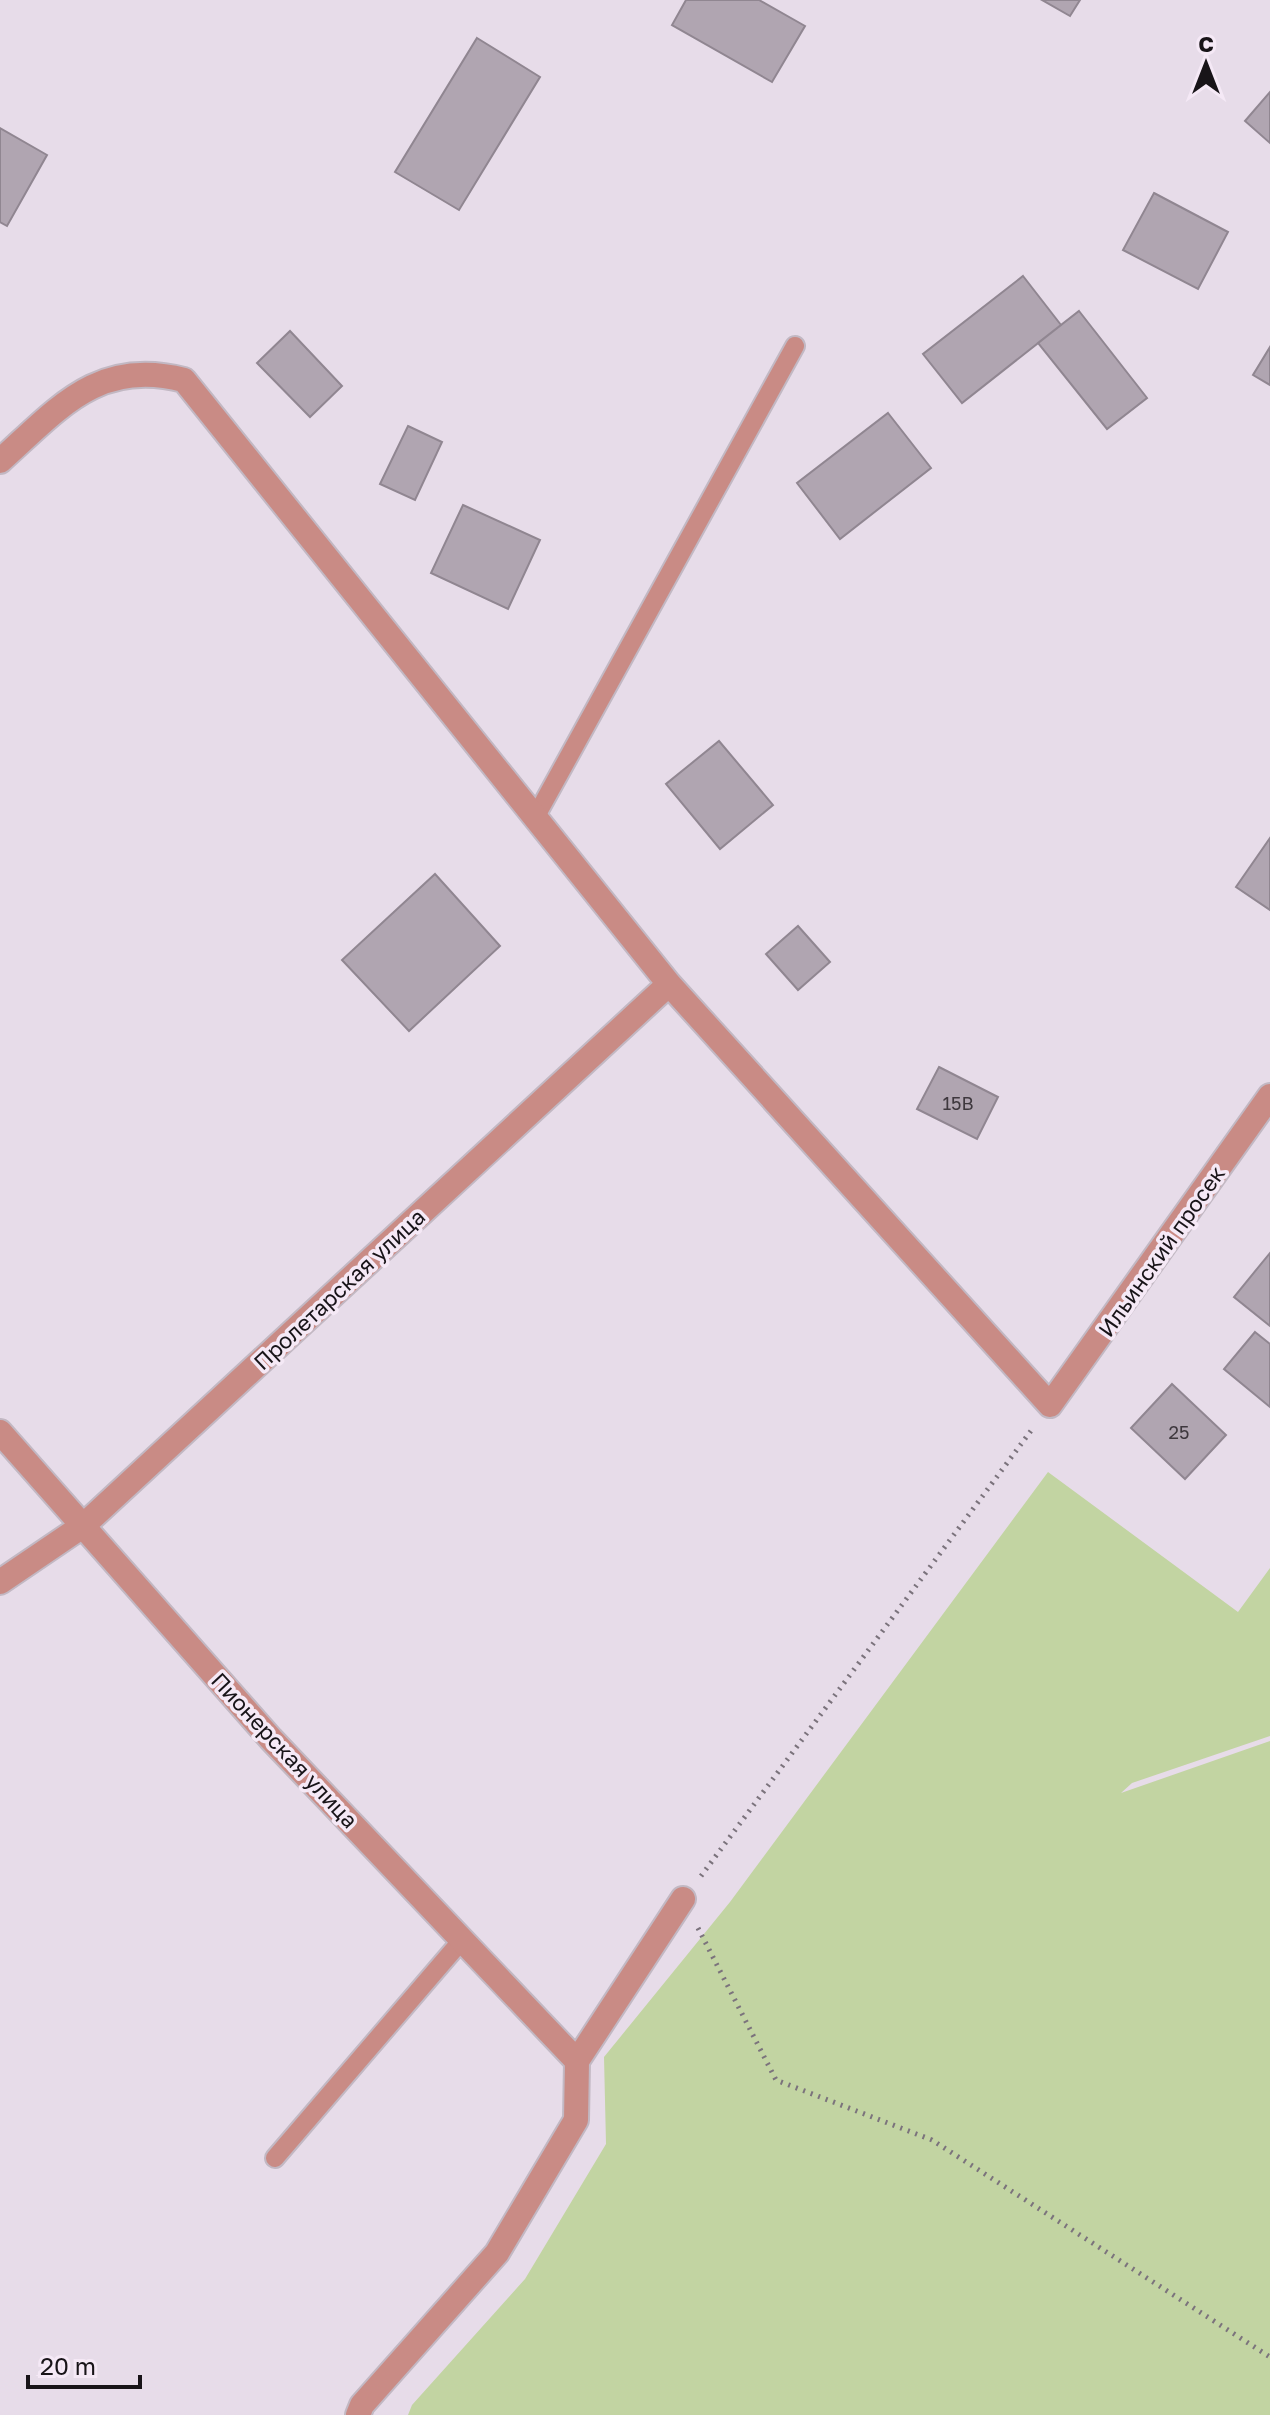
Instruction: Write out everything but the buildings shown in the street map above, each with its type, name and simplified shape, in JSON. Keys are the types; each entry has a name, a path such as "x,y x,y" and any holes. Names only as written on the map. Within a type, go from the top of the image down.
{"street":[{"path":"0,461 65,403 113,377 151,372 184,380 669,984 1050,1405"},
{"name":"Пролетарская улица","path":"0,1582 84,1525 669,984"},
{"name":"Ильинский просек","path":"1050,1405 1270,1096"},
{"name":"Пионерская улица","path":"0,1432 271,1739 577,2061"},
{"path":"358,2415 362,2405 497,2253 576,2120 577,2061 683,1899"}],"lane":[{"path":"536,816 795,346"},
{"path":"275,2158 462,1940"}],"path":[{"path":"1050,1405 683,1899 776,2080 932,2140 1270,2357"}],"green space":[{"path":"1048,1472 1238,1612 1270,1568 1270,1736 1132,1783 1121,1793 1270,1741 1270,2415 408,2415 412,2405 525,2279 606,2144 604,2057 730,1902"}]}
